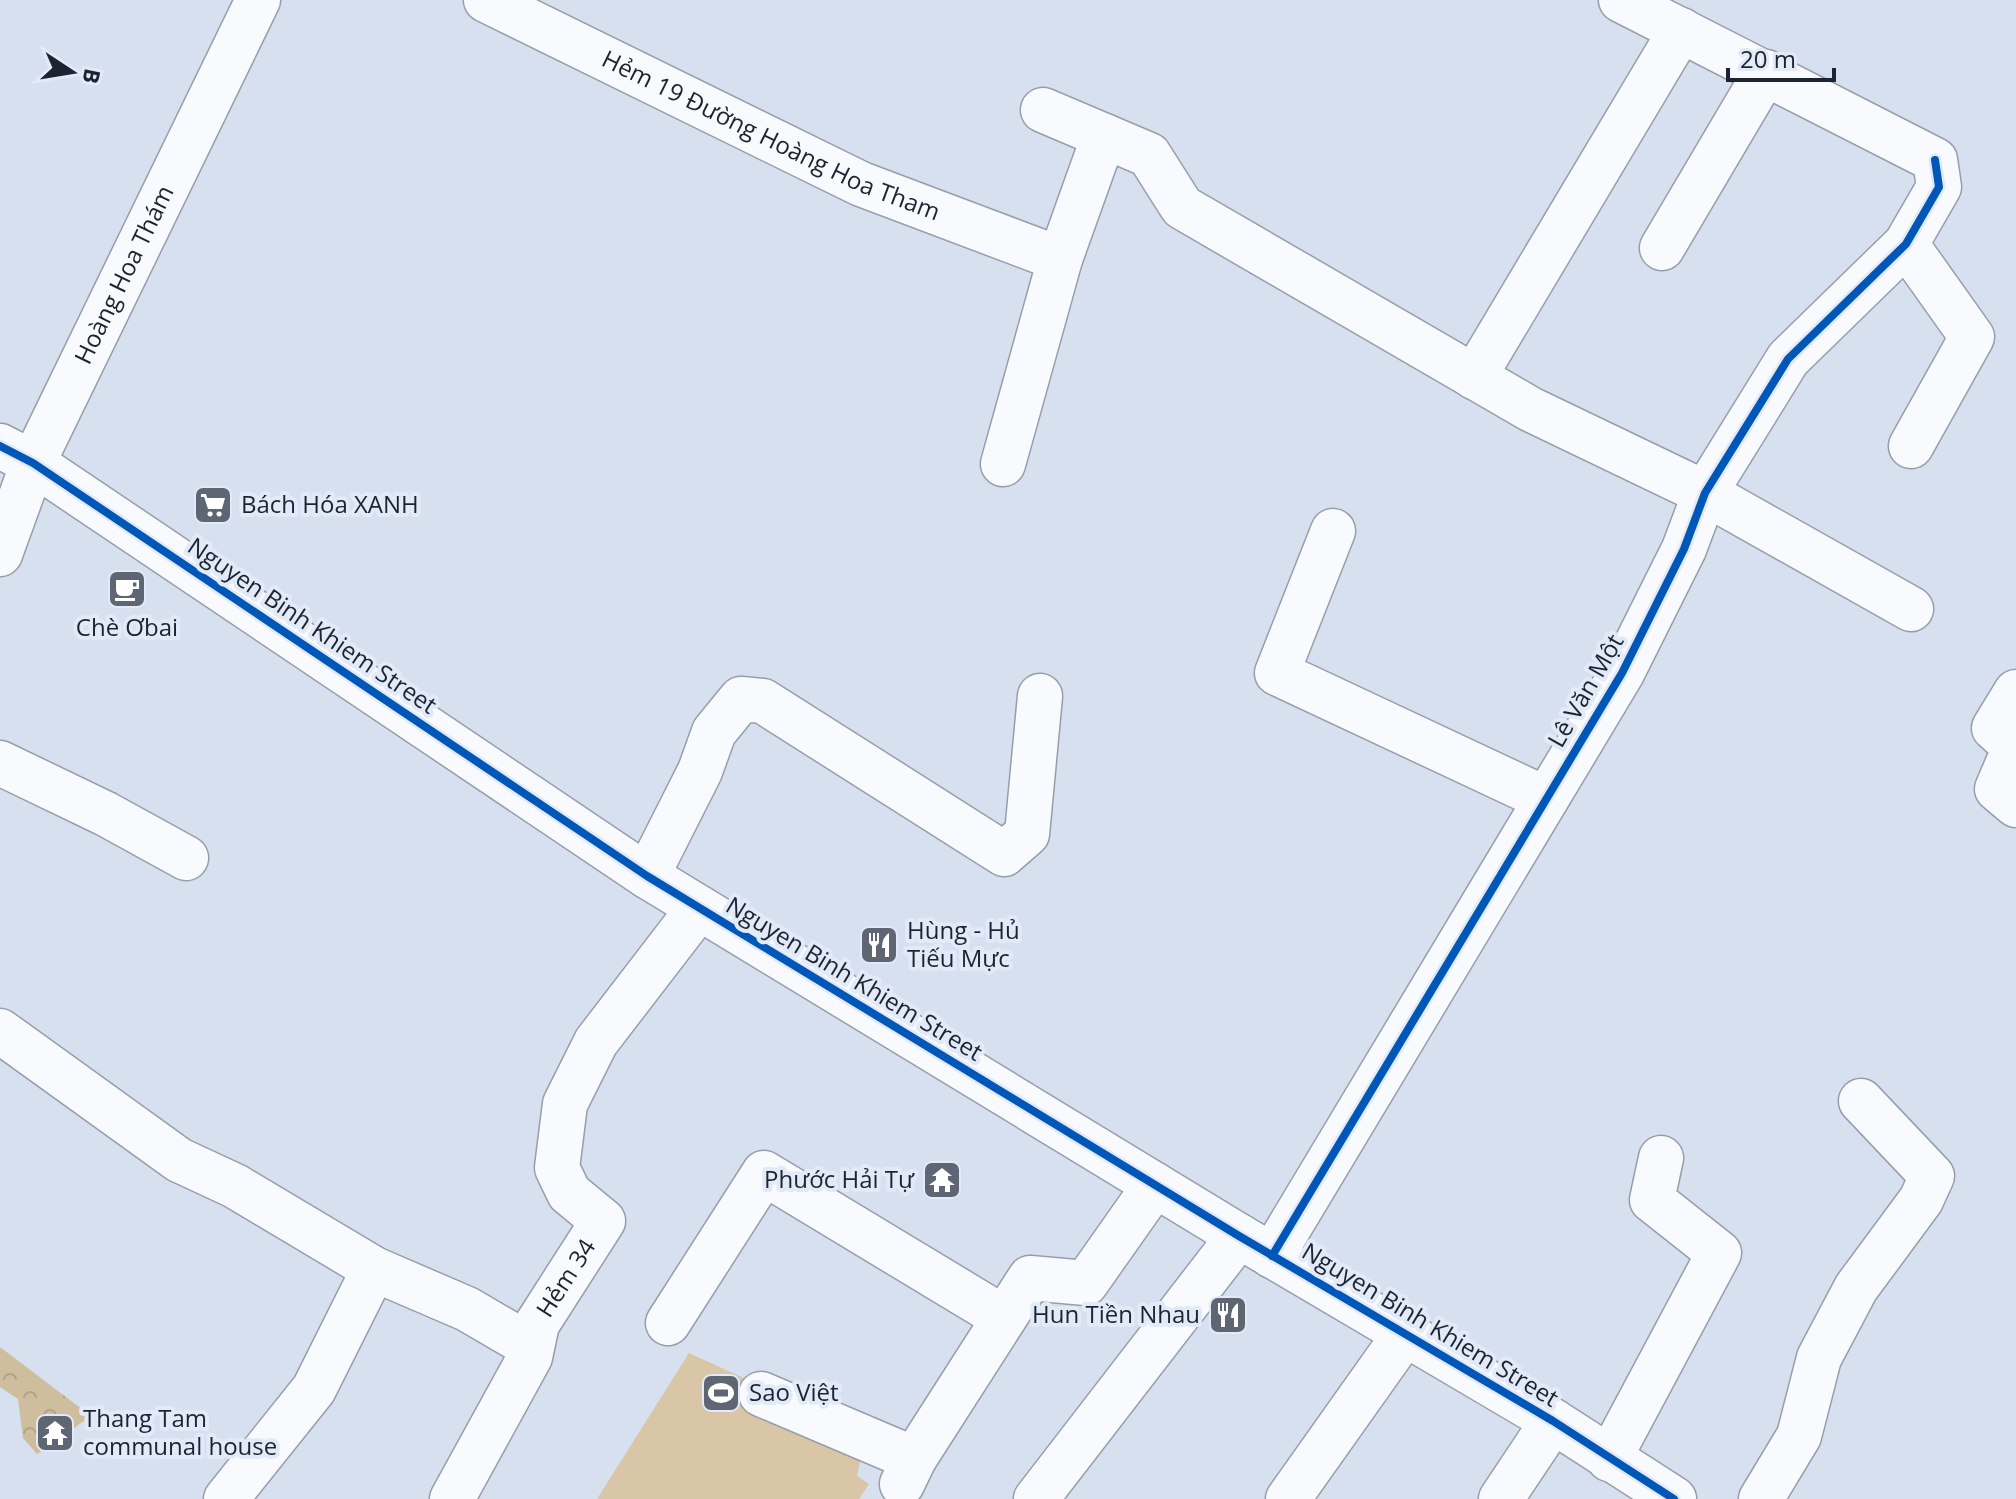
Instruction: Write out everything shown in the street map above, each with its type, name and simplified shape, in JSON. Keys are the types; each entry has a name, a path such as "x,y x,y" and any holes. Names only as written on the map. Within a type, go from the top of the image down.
{"street":[{"name":"Hoàng Hoa Thám","path":"0,554 16,454 258,0"},
{"name":"Hẻm 19 Đường Hoàng Hoa Tham","path":"486,0 861,184 1060,259"},
{"path":"1621,0 1766,72 1662,248"},
{"path":"1474,377 1681,30"},
{"name":"Lê Văn Một","path":"1036,1499 1255,1246 1546,799 1622,673 1684,549 1705,493 1788,359 1906,244 1939,187 1935,160 1766,72"},
{"path":"1043,110 1149,155 1182,207 1474,377 1530,409 1705,493 1911,609"},
{"path":"1003,464 1060,259 1104,136"},
{"path":"1906,244 1972,337 1911,446"},
{"name":"Nguyen Binh Khiem Street","path":"16,454 647,876 1255,1246 1553,1421 1674,1499"},
{"path":"1333,531 1277,673 1546,799"},
{"path":"2016,692 1994,728 2015,747 1997,789 2016,805"},
{"path":"647,876 700,771 714,732 741,699 763,701 1004,854 1027,834 1040,696"},
{"path":"0,763 106,814 186,858"},
{"name":"Hẻm 34","path":"452,1499 530,1357 537,1324 603,1221 569,1193 557,1168 565,1104 596,1042 699,908"},
{"path":"0,1031 179,1160 235,1186 374,1269 467,1309 532,1347"},
{"path":"1761,1499 1799,1436 1819,1358 1826,1344 1856,1288 1921,1200 1932,1176 1861,1101"},
{"path":"1609,1459 1719,1253 1652,1200 1661,1158"},
{"path":"668,1323 764,1173 1004,1318"},
{"path":"761,1394 908,1472 1030,1278 1086,1283 1155,1185"},
{"path":"226,1499 314,1389 374,1269"},
{"path":"1288,1499 1405,1334"},
{"path":"1501,1499 1553,1421"}],"green space":[{"path":"0,1347 91,1416 37,1454 23,1438 18,1399 0,1387"}],"shaded area":[{"name":"Sao Việt","path":"689,1353 866,1434 857,1476 869,1484 859,1499 597,1499"}],"cycle path":[{"path":"1272,1256 1622,673 1684,549 1705,493 1788,359 1906,244 1939,187 1935,160"},
{"path":"0,446 33,463 647,876 1239,1236 1553,1421 1674,1499"}],"place":[{"name":"Bách Hóa XANH","path":"213,505"},
{"name":"Chè Ơbai","path":"127,589"},
{"name":"Hùng - Hủ Tiếu Mực","path":"879,945"},
{"name":"Phước Hải Tự","path":"942,1180"},
{"name":"Hun Tiền Nhau","path":"1228,1315"},
{"name":"Sao Việt","path":"721,1393"},
{"name":"Thang Tam communal house","path":"55,1433"}]}
